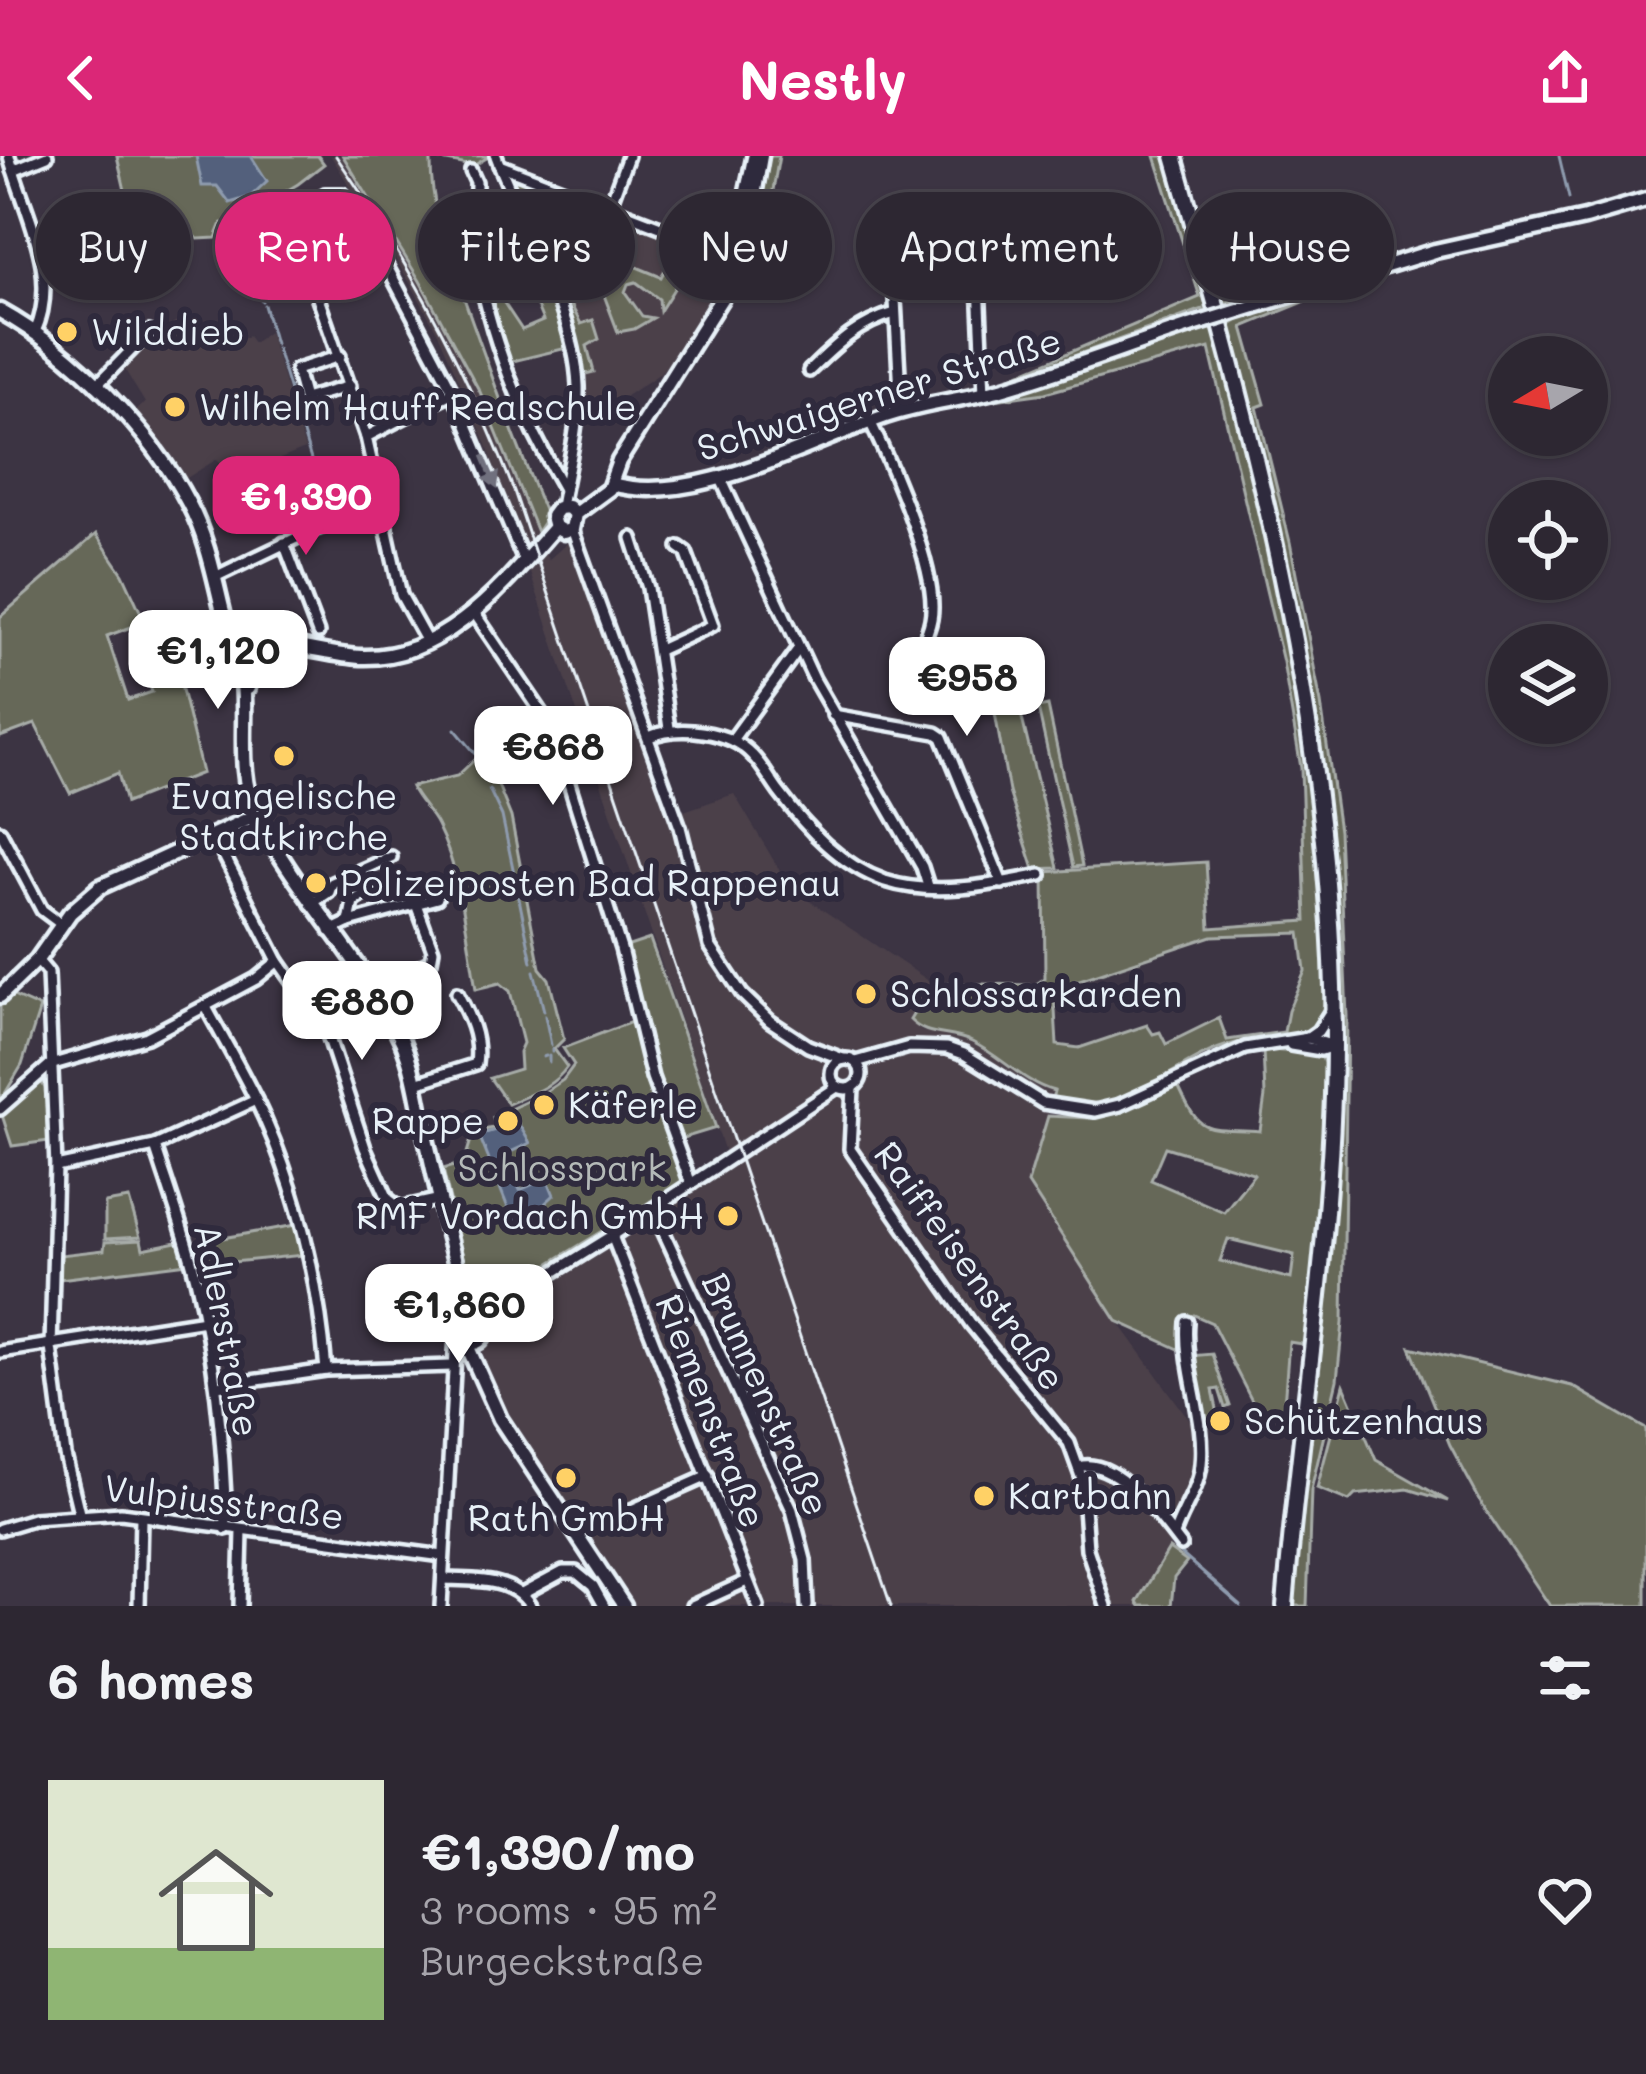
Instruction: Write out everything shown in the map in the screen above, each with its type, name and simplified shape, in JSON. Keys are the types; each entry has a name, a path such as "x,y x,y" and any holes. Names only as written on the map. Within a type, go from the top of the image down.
{"main road":[{"path":"1174,156 1186,197"},
{"path":"1215,300 1262,472 1302,675 1323,814 1333,1009 1327,1048 1333,1066 1320,1283 1285,1603"}],"street":[{"path":"9,156 42,260 40,320 35,332"},
{"path":"13,170 47,156"},
{"path":"615,192 628,156"},
{"path":"750,192 757,156"},
{"path":"497,160 577,192"},
{"path":"497,160 510,192"},
{"path":"471,171 476,192"},
{"path":"426,640 401,595 367,437 294,229 298,212 325,194 343,194 350,200 453,392 524,561"},
{"name":"Schwaigerner Straße","path":"1394,263 1646,200"},
{"path":"902,411 893,281 904,263 977,243 984,394"},
{"path":"488,300 506,364 564,489"},
{"path":"554,527 552,516 561,507 575,439 578,381 555,300"},
{"path":"718,300 709,322 619,460 612,484 575,514 572,529 680,827 710,946 742,994 770,1021 808,1046 859,1067 886,1052 929,1045 946,1048 964,1054 1043,1103 1095,1111 1139,1096 1223,1054 1308,1038 1333,1009"},
{"name":"Schwaigerner Straße","path":"612,484 656,488 721,479 870,421 984,394 1274,300"},
{"path":"0,311 35,332 96,386 134,428 179,487 203,536 229,632 248,667 246,808 239,824"},
{"path":"809,370 850,332 895,313"},
{"path":"96,386 149,332"},
{"path":"340,356 296,370 304,399 350,386"},
{"path":"367,437 453,392"},
{"path":"870,421 912,518 927,579 933,615 918,654"},
{"path":"721,479 833,715 922,867 928,886"},
{"path":"215,578 284,543 383,506"},
{"path":"561,507 575,514"},
{"path":"248,667 292,646 362,657 384,655 426,640 475,614 554,527"},
{"path":"554,527 564,532 572,529"},
{"path":"632,538 648,588 669,728"},
{"path":"284,543 318,633"},
{"path":"659,650 713,625 686,552 679,547"},
{"path":"475,614 551,726 622,949 652,1077 691,1184"},
{"path":"733,740 799,647"},
{"path":"833,715 942,737 1002,883"},
{"path":"649,737 669,728 733,740 752,754 782,796 833,852 890,883 971,887 1041,875"},
{"path":"247,746 257,815 400,1036 416,1083 457,1273 470,1316 484,1333 466,1341"},
{"path":"4,993 100,887 257,815"},
{"path":"0,831 42,910 62,925"},
{"path":"214,836 278,961 326,1028 365,1148 388,1199 400,1208 441,1199"},
{"path":"311,904 329,892 332,883 391,857"},
{"path":"349,922 353,902 370,890"},
{"path":"330,932 349,922 437,898"},
{"path":"374,991 431,961 433,950 416,904"},
{"path":"37,960 48,973 56,1166 51,1347 65,1455 79,1514"},
{"path":"0,1109 50,1065 122,1046 206,1007 278,961"},
{"path":"0,974 4,993"},
{"path":"416,1083 476,1064 472,1020 457,993"},
{"path":"206,1007 256,1100 307,1244 326,1370"},
{"path":"1308,1038 1327,1048"},
{"path":"1280,1044 1327,1048"},
{"path":"808,1046 833,1079 853,1088"},
{"path":"470,1316 612,1236 810,1107 843,1059"},
{"name":"Raiffeisenstraße","path":"859,1067 860,1082 853,1088 850,1149 969,1322 1069,1443 1079,1467 1084,1533 1106,1606"},
{"path":"56,1166 155,1146 256,1100"},
{"name":"Adlerstraße","path":"155,1146 205,1320 217,1386 226,1529"},
{"name":"Brunnenstraße","path":"653,1209 792,1510 805,1559 807,1606"},
{"name":"Riemenstraße","path":"612,1236 758,1606"},
{"path":"441,1606 452,1366 466,1341 470,1316"},
{"path":"0,1352 205,1320"},
{"path":"1079,1467 1100,1468 1121,1481 1161,1515 1178,1540 1201,1472 1202,1451 1185,1352 1187,1322"},
{"path":"466,1341 500,1419 624,1606"},
{"path":"217,1386 326,1370 452,1366"},
{"path":"628,1511 708,1476"},
{"name":"Vulpiusstraße","path":"0,1529 79,1514 140,1517 443,1556"},
{"path":"139,1606 140,1517"},
{"path":"240,1606 242,1531"},
{"path":"522,1594 562,1572 576,1572 593,1586 604,1606"},
{"path":"442,1579 491,1581 522,1594 530,1606"},
{"path":"692,1606 747,1581"}],"shaded area":[{"path":"331,156 343,156 366,192 353,192"},
{"path":"515,173 563,192 522,192"},
{"path":"635,221 659,230 659,300 712,300 692,337 659,374 592,419 585,408 573,342 559,300 635,300"},
{"path":"394,238 418,278 418,297 394,257"},
{"path":"420,300 430,300 480,392 548,560 581,531 675,814 734,794 780,871 805,898 932,983 910,1019 921,1031 971,1041 1036,1086 1055,1091 1028,1183 1108,1308 1191,1422 1206,1467 1190,1512 1137,1602 1140,1606 626,1606 520,1447 489,1384 482,1348 493,1319 733,1164 726,1155 487,445"},
{"path":"183,318 200,345 222,332 232,346 248,336 253,343 269,332 305,449 280,459 283,469 240,492 217,459 185,479 135,411 145,403 122,365 145,342"}],"green space":[{"path":"117,156 318,156 324,164 285,192 215,192 215,238 191,235 191,192 125,192"},
{"path":"343,156 490,156 473,166 431,158 433,192 418,192 418,278 394,239 394,192 365,192"},
{"path":"767,156 779,156 773,192 760,192"},
{"path":"1155,156 1169,156 1186,216 1186,253"},
{"path":"512,173 562,192 515,192"},
{"path":"1431,256 1436,259 1394,272 1394,268"},
{"path":"635,266 659,276 659,299 636,282"},
{"path":"430,300 465,300 547,517 537,532 480,392"},
{"path":"492,300 503,300 522,330 543,321 534,300 552,300 567,348 509,362"},
{"path":"558,300 569,300 581,324 593,320 599,339 587,346 594,372 582,375"},
{"path":"606,300 631,300 642,316 653,318 634,329 618,332"},
{"path":"1193,300 1208,300 1245,439 1291,654 1324,872 1327,946 1322,1018 1304,1032 1220,1048 1118,1100 1093,1104 1052,1099 1054,1091 972,1042 924,1029 910,1020 932,983 1035,985 1045,978 1044,872 1206,862 1210,928 1306,921 1301,768 1283,662 1209,348 1045,393 979,402 1206,328 1203,309 988,387","holes":["1300,933 1305,971 1284,1032 1227,1040 1219,1018 1166,1044 1160,1032 1153,1034 1147,1025 1079,1048 1057,1045 1054,992 1212,936"]},
{"path":"1221,300 1235,300 1228,302 1234,323 1249,313 1291,300 1308,300 1243,327 1265,404 1257,407 1290,542 1321,703 1339,831 1347,1016 1343,1323 1337,1380 1311,1490 1307,1606 1292,1606 1341,1112 1340,979 1322,780 1307,682 1268,486"},
{"path":"96,534 123,574 145,622 107,636 128,700 152,692 134,638 178,624 197,676 180,681 202,773 126,803 118,773 70,793 35,724 0,737 0,617"},
{"path":"1048,706 1082,866 1073,867 1038,708"},
{"path":"1020,710 1058,868 1034,869 1009,792 995,713"},
{"path":"484,751 511,817 540,968 549,979 564,1039 554,1049 567,1067 548,1085 508,1104 490,1078 520,1069 523,1043 510,991 500,983 476,989 452,864 437,825 411,787 457,776"},
{"path":"650,939 716,1128 677,1140 656,1078 626,947"},
{"path":"11,995 40,1008 22,1065 0,1102 0,1004"},
{"name":"Schlosspark","path":"634,1021 647,1080 684,1182 484,1303 472,1298 443,1169 464,1163 473,1133 496,1127 493,1117 563,1080 574,1065 563,1048"},
{"path":"1263,1049 1321,1055 1323,1146 1308,1345 1289,1342 1283,1417 1258,1413 1212,1323 1194,1315 1181,1325 1181,1350 1117,1321 1028,1183 1048,1116 1089,1118 1150,1096 1176,1081 1192,1112 1206,1125 1260,1131 1265,1096","holes":["1165,1147 1253,1173 1254,1174 1224,1212 1151,1180","1228,1239 1294,1255 1291,1279 1220,1261"]},
{"path":"41,1081 49,1141 12,1146 2,1115 34,1082"},
{"path":"129,1199 140,1237 105,1239 105,1203"},
{"path":"296,1225 304,1255 202,1265 195,1243"},
{"path":"141,1240 143,1249 182,1241 188,1263 59,1279 60,1255 104,1250 105,1242"},
{"path":"1410,1347 1572,1386 1646,1429 1646,1606 1550,1606 1483,1506 1450,1445"},
{"path":"1212,1354 1230,1406 1225,1408 1219,1389 1213,1390 1219,1419 1201,1423 1189,1356"},
{"path":"1344,1385 1376,1460 1448,1501 1408,1489 1355,1495 1349,1501 1317,1488"},
{"path":"1169,1549 1187,1562 1174,1578 1171,1606 1140,1606 1137,1602"}],"water":[{"path":"196,156 251,156 267,181 255,192 222,192 217,186 202,186"},
{"path":"518,1123 530,1143 504,1155 520,1190 547,1178 554,1195 514,1223 479,1135"}],"waterway":[{"path":"1559,156 1569,198"},
{"path":"264,305 275,344"},
{"path":"277,349 316,476"},
{"path":"317,481 328,518"},
{"path":"455,729 481,760"},
{"path":"485,767 489,779"},
{"path":"489,789 502,816 515,878"},
{"path":"516,884 532,962"},
{"path":"534,971 544,1011"},
{"path":"545,1016 551,1045"},
{"path":"549,1056 549,1062"},
{"path":"1178,1551 1241,1606"}],"railway":[{"path":"336,156 435,318 514,491 891,1606"}],"place":[{"name":"Wilddieb","path":"67,332"},
{"name":"Wilhelm Hauff Realschule","path":"175,407"},
{"name":"Evangelische Stadtkirche","path":"284,756"},
{"name":"Polizeiposten Bad Rappenau","path":"316,883"},
{"name":"Schlossarkarden","path":"866,994"},
{"name":"Käferle","path":"544,1105"},
{"name":"Rappe","path":"508,1121"},
{"name":"RMF Vordach GmbH","path":"728,1216"},
{"name":"Schützenhaus","path":"1220,1421"},
{"name":"Rath GmbH","path":"566,1478"},
{"name":"Kartbahn","path":"984,1496"}]}
